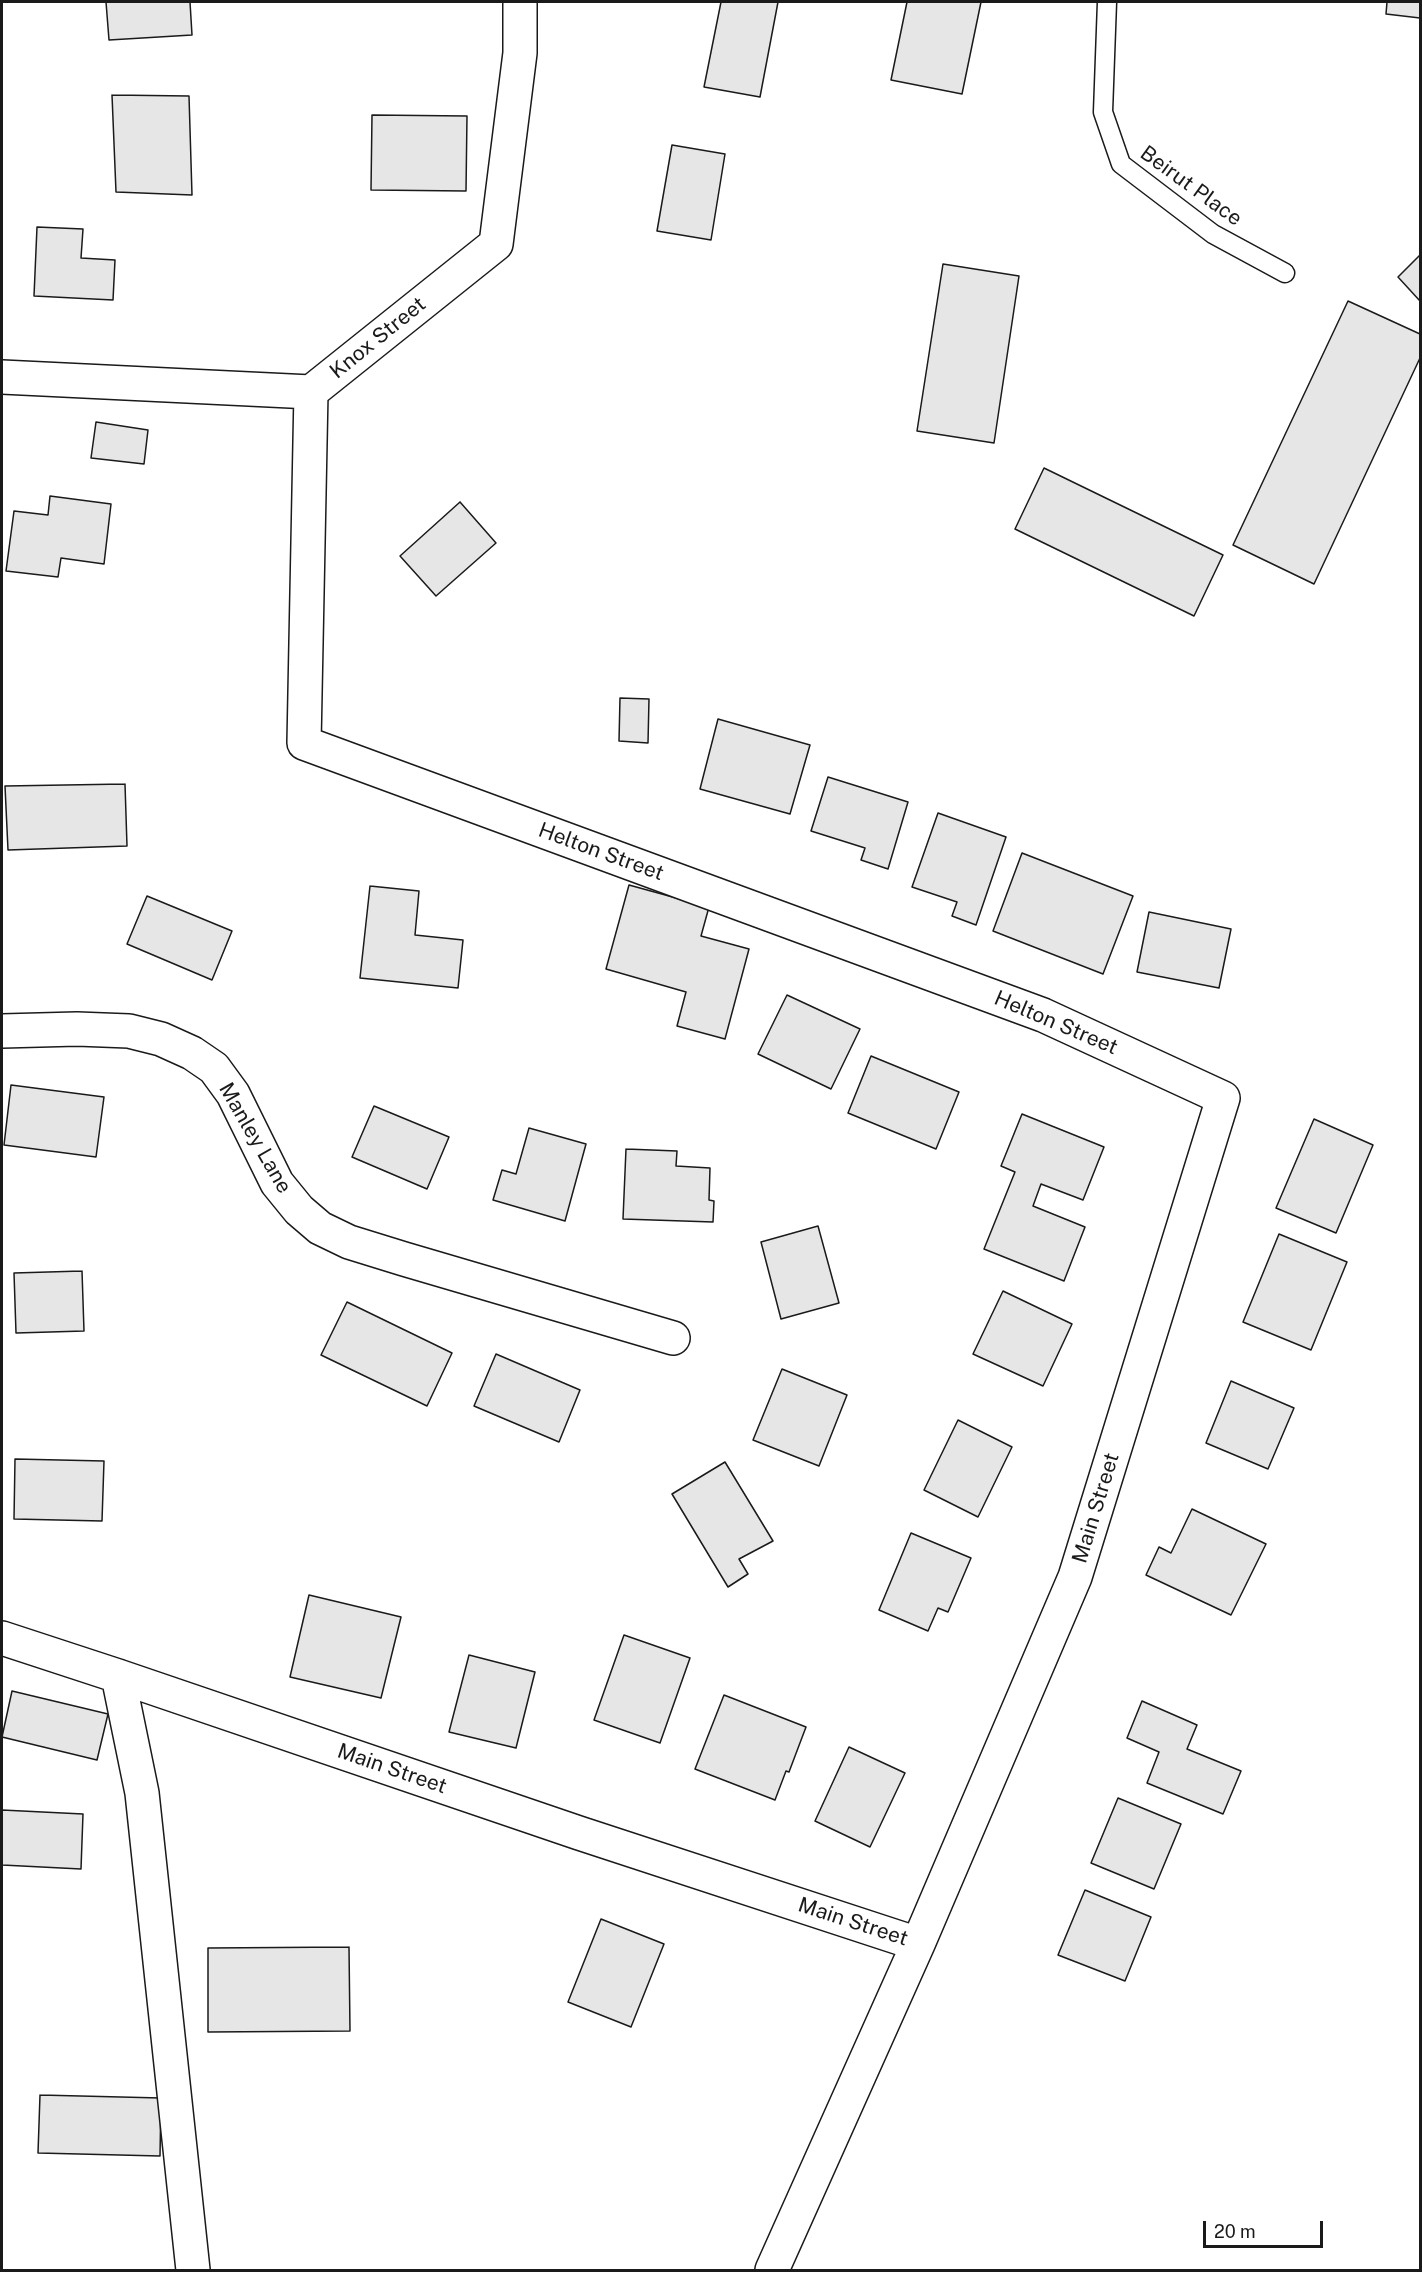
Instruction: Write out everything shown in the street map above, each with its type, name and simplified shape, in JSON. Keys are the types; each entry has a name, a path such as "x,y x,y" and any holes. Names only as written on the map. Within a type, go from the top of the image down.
{"street":[{"name":"Knox Street","path":"2,378 311,392 496,244 520,53 520,2"},
{"name":"Helton Street","path":"311,392 304,743 1043,1015 1223,1098"},
{"name":"Manley Lane","path":"2,1031 77,1029 129,1031 161,1039 192,1053 214,1068 233,1094 277,1183 299,1210 320,1228 349,1242 673,1338"},
{"name":"Main Street","path":"2,1638 579,1833 918,1944 1075,1576 1223,1098"},
{"path":"118,1676 142,1794 194,2271"},
{"path":"772,2271 918,1944"}],"lane":[{"name":"Beirut Place","path":"1107,2 1103,112 1121,165 1213,234 1285,273"}],"building":[{"path":"106,2 190,2 192,35 109,40"},
{"path":"721,2 778,2 760,97 704,87"},
{"path":"907,2 981,2 962,94 891,80"},
{"path":"1387,2 1420,2 1420,18 1386,14"},
{"path":"112,95 189,96 192,195 116,192"},
{"path":"372,115 467,116 466,191 371,190"},
{"path":"672,145 725,154 711,240 657,231"},
{"path":"37,227 83,229 81,258 115,260 113,300 34,296"},
{"path":"1420,255 1420,301 1398,277"},
{"path":"943,264 1019,276 994,443 917,431"},
{"path":"1348,301 1420,334 1420,358 1314,584 1233,545"},
{"path":"96,422 148,430 144,464 91,458"},
{"path":"1044,468 1223,555 1194,616 1015,529"},
{"path":"50,496 111,504 104,564 61,558 58,577 6,571 14,511 48,515"},
{"path":"460,502 496,543 436,596 400,556"},
{"path":"620,698 649,699 648,743 619,741"},
{"path":"718,719 810,745 790,814 700,789"},
{"path":"828,777 908,802 888,869 861,860 865,848 811,831"},
{"path":"125,784 127,846 8,850 5,786"},
{"path":"938,813 1006,837 976,925 952,916 957,902 912,887"},
{"path":"1022,853 1133,896 1103,974 993,931"},
{"path":"629,885 709,907 701,936 749,949 725,1039 677,1026 686,992 606,969"},
{"path":"370,886 419,891 415,935 463,940 458,988 360,978"},
{"path":"147,896 232,931 212,980 127,944"},
{"path":"1149,912 1231,929 1219,988 1137,972"},
{"path":"787,995 860,1029 831,1089 758,1054"},
{"path":"871,1056 959,1092 936,1149 848,1113"},
{"path":"11,1085 104,1097 96,1157 4,1145"},
{"path":"374,1106 449,1137 427,1189 352,1157"},
{"path":"1022,1114 1104,1147 1083,1200 1041,1184 1033,1206 1085,1227 1064,1281 984,1249 1015,1172 1001,1166"},
{"path":"1314,1119 1373,1145 1336,1233 1276,1208"},
{"path":"529,1128 586,1144 565,1221 493,1200 502,1170 516,1174"},
{"path":"626,1149 677,1151 676,1166 710,1168 709,1200 714,1201 713,1222 623,1219"},
{"path":"818,1226 839,1303 781,1319 761,1242"},
{"path":"1279,1234 1347,1262 1311,1350 1243,1322"},
{"path":"82,1271 84,1331 16,1333 14,1273"},
{"path":"1003,1291 1072,1324 1043,1386 973,1354"},
{"path":"347,1302 452,1353 427,1406 321,1355"},
{"path":"496,1354 580,1390 559,1442 474,1406"},
{"path":"782,1369 847,1395 819,1466 753,1440"},
{"path":"1231,1381 1294,1408 1268,1469 1206,1443"},
{"path":"958,1420 1012,1447 978,1517 924,1490"},
{"path":"15,1459 104,1461 102,1521 14,1519"},
{"path":"725,1462 773,1541 739,1559 748,1574 728,1587 672,1494"},
{"path":"1192,1509 1266,1544 1231,1615 1146,1575 1159,1547 1171,1553"},
{"path":"911,1533 971,1558 948,1612 938,1608 928,1631 879,1610"},
{"path":"309,1595 401,1617 381,1698 290,1677"},
{"path":"624,1635 690,1658 660,1743 594,1720"},
{"path":"469,1655 535,1672 516,1748 449,1732"},
{"path":"12,1691 108,1714 97,1760 2,1737"},
{"path":"724,1695 806,1727 789,1772 786,1771 775,1800 695,1769"},
{"path":"1142,1701 1197,1725 1187,1749 1241,1771 1223,1814 1147,1783 1159,1752 1127,1738"},
{"path":"849,1747 905,1773 870,1847 815,1821"},
{"path":"1118,1798 1181,1824 1154,1889 1091,1863"},
{"path":"2,1810 83,1814 81,1869 2,1865"},
{"path":"1085,1890 1151,1917 1125,1981 1058,1955"},
{"path":"601,1919 664,1944 631,2027 568,2002"},
{"path":"349,1947 350,2031 208,2032 208,1948"},
{"path":"40,2095 161,2098 160,2156 38,2153"}]}
